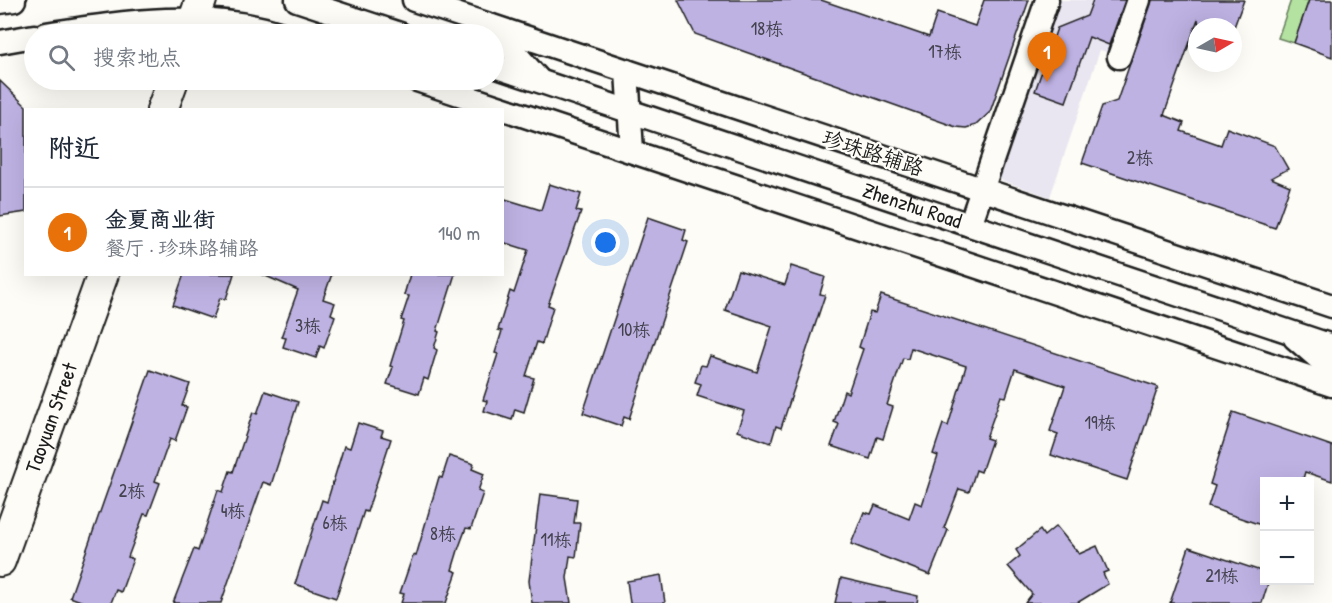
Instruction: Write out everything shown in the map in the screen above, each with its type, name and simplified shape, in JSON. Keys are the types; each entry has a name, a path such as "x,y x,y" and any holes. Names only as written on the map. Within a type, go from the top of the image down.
{"main road":[{"path":"163,108 169,90"},
{"name":"Taoyuan Street","path":"0,561 102,276"}],"street":[{"path":"0,2 14,0"},
{"path":"297,0 370,24"},
{"name":"珍珠路辅路","path":"414,0 484,24"},
{"path":"970,225 1047,0"},
{"path":"1119,57 1139,0"},
{"path":"114,24 195,18 232,24"},
{"name":"珍珠路辅路","path":"504,31 1332,306"},
{"path":"0,42 24,38"},
{"path":"504,41 540,81"},
{"name":"Zhenzhu Road","path":"504,69 1332,346"},
{"path":"627,71 632,151"},
{"path":"447,90 502,108"},
{"path":"504,109 1332,385"},
{"path":"1285,330 1332,370"}],"shaded area":[{"path":"1034,0 1128,0 1110,53 1100,50 1050,197 975,171"}],"green space":[{"path":"1291,0 1309,0 1294,43 1278,38"}],"building":[{"path":"678,0 821,0 929,37 937,13 975,26 984,0 1029,0 990,112 976,125 966,128 956,127 695,34"},
{"path":"1093,0 1125,0 1109,45 1089,37 1066,102 1035,91 1057,28 1087,16"},
{"path":"1152,0 1244,0 1237,18 1188,18 1188,47 1164,115 1184,123 1181,131 1221,145 1227,128 1275,146 1288,169 1271,178 1290,186 1275,228 1082,163 1102,106 1117,101"},
{"path":"1309,0 1332,0 1332,57 1294,43"},
{"path":"0,81 26,108 24,108 24,212 0,216"},
{"path":"549,184 581,194 576,211 581,212 548,305 553,307 542,344 537,342 526,376 534,378 524,412 515,409 512,420 484,411 487,401 483,400 498,354 495,353 502,331 498,330 510,291 514,293 528,250 504,243 504,199 541,210"},
{"path":"648,217 686,230 683,240 688,242 629,419 624,417 621,426 583,413"},
{"path":"791,266 825,277 820,294 825,295 781,428 776,426 771,443 737,431 744,411 697,396 701,384 695,382 701,365 706,366 710,356 757,372 772,326 725,310 738,270 785,285"},
{"path":"183,276 233,276 226,299 220,298 213,319 173,305"},
{"path":"266,276 331,276 323,299 335,303 331,314 335,316 324,348 320,346 316,358 283,347 286,338 281,337 298,290"},
{"path":"409,276 454,276 437,331 439,332 434,348 437,350 428,380 424,378 419,394 387,384 404,321 401,320 409,296 404,295"},
{"path":"881,295 1158,387 1127,480 1051,455 1058,434 1050,431 1065,386 1015,369 1006,397 1001,396 986,438 992,440 981,472 976,470 969,492 959,489 944,528 948,530 930,575 851,544 864,512 871,514 875,505 909,519 915,502 922,505 938,456 933,454 943,424 948,426 966,366 911,348 908,359 903,358 887,405 893,407 883,439 877,437 870,459 831,446 839,424 834,422 844,391 848,393 863,349 859,347 870,312 875,313"},
{"path":"150,370 190,384 182,406 187,407 175,441 170,439 155,481 160,483 148,515 144,514 128,557 133,559 121,592 116,590 111,603 86,603 70,597"},
{"path":"265,391 298,402 271,485 263,482 221,603 173,603 194,549 198,551 218,490 223,492 230,471 233,472 253,412 257,414"},
{"path":"1233,412 1332,446 1332,481 1305,472 1304,477 1260,477 1260,525 1208,507 1215,486 1210,484"},
{"path":"358,423 383,431 381,436 391,439 367,512 364,511 336,598 295,584 322,500 327,502 344,446 350,448"},
{"path":"449,456 474,464 472,469 484,474 478,491 483,493 471,529 466,528 459,547 452,570 457,572 446,603 401,603 404,594 400,593 413,555 416,556 439,477 442,478"},
{"path":"540,494 577,499 574,523 580,523 576,557 570,556 567,578 571,603 532,603 529,581"},
{"path":"1056,526 1079,554 1097,546 1108,571 1103,573 1108,584 1077,603 1025,603 1032,594 1008,566 1020,556 1016,550 1040,530 1044,536"},
{"path":"1189,547 1260,571 1260,585 1267,585 1262,603 1170,603"},
{"path":"661,575 665,603 630,603 627,581"},
{"path":"841,578 918,596 917,603 835,603"}],"place":[{"name":"金夏商业街","path":"1047,82"}]}
